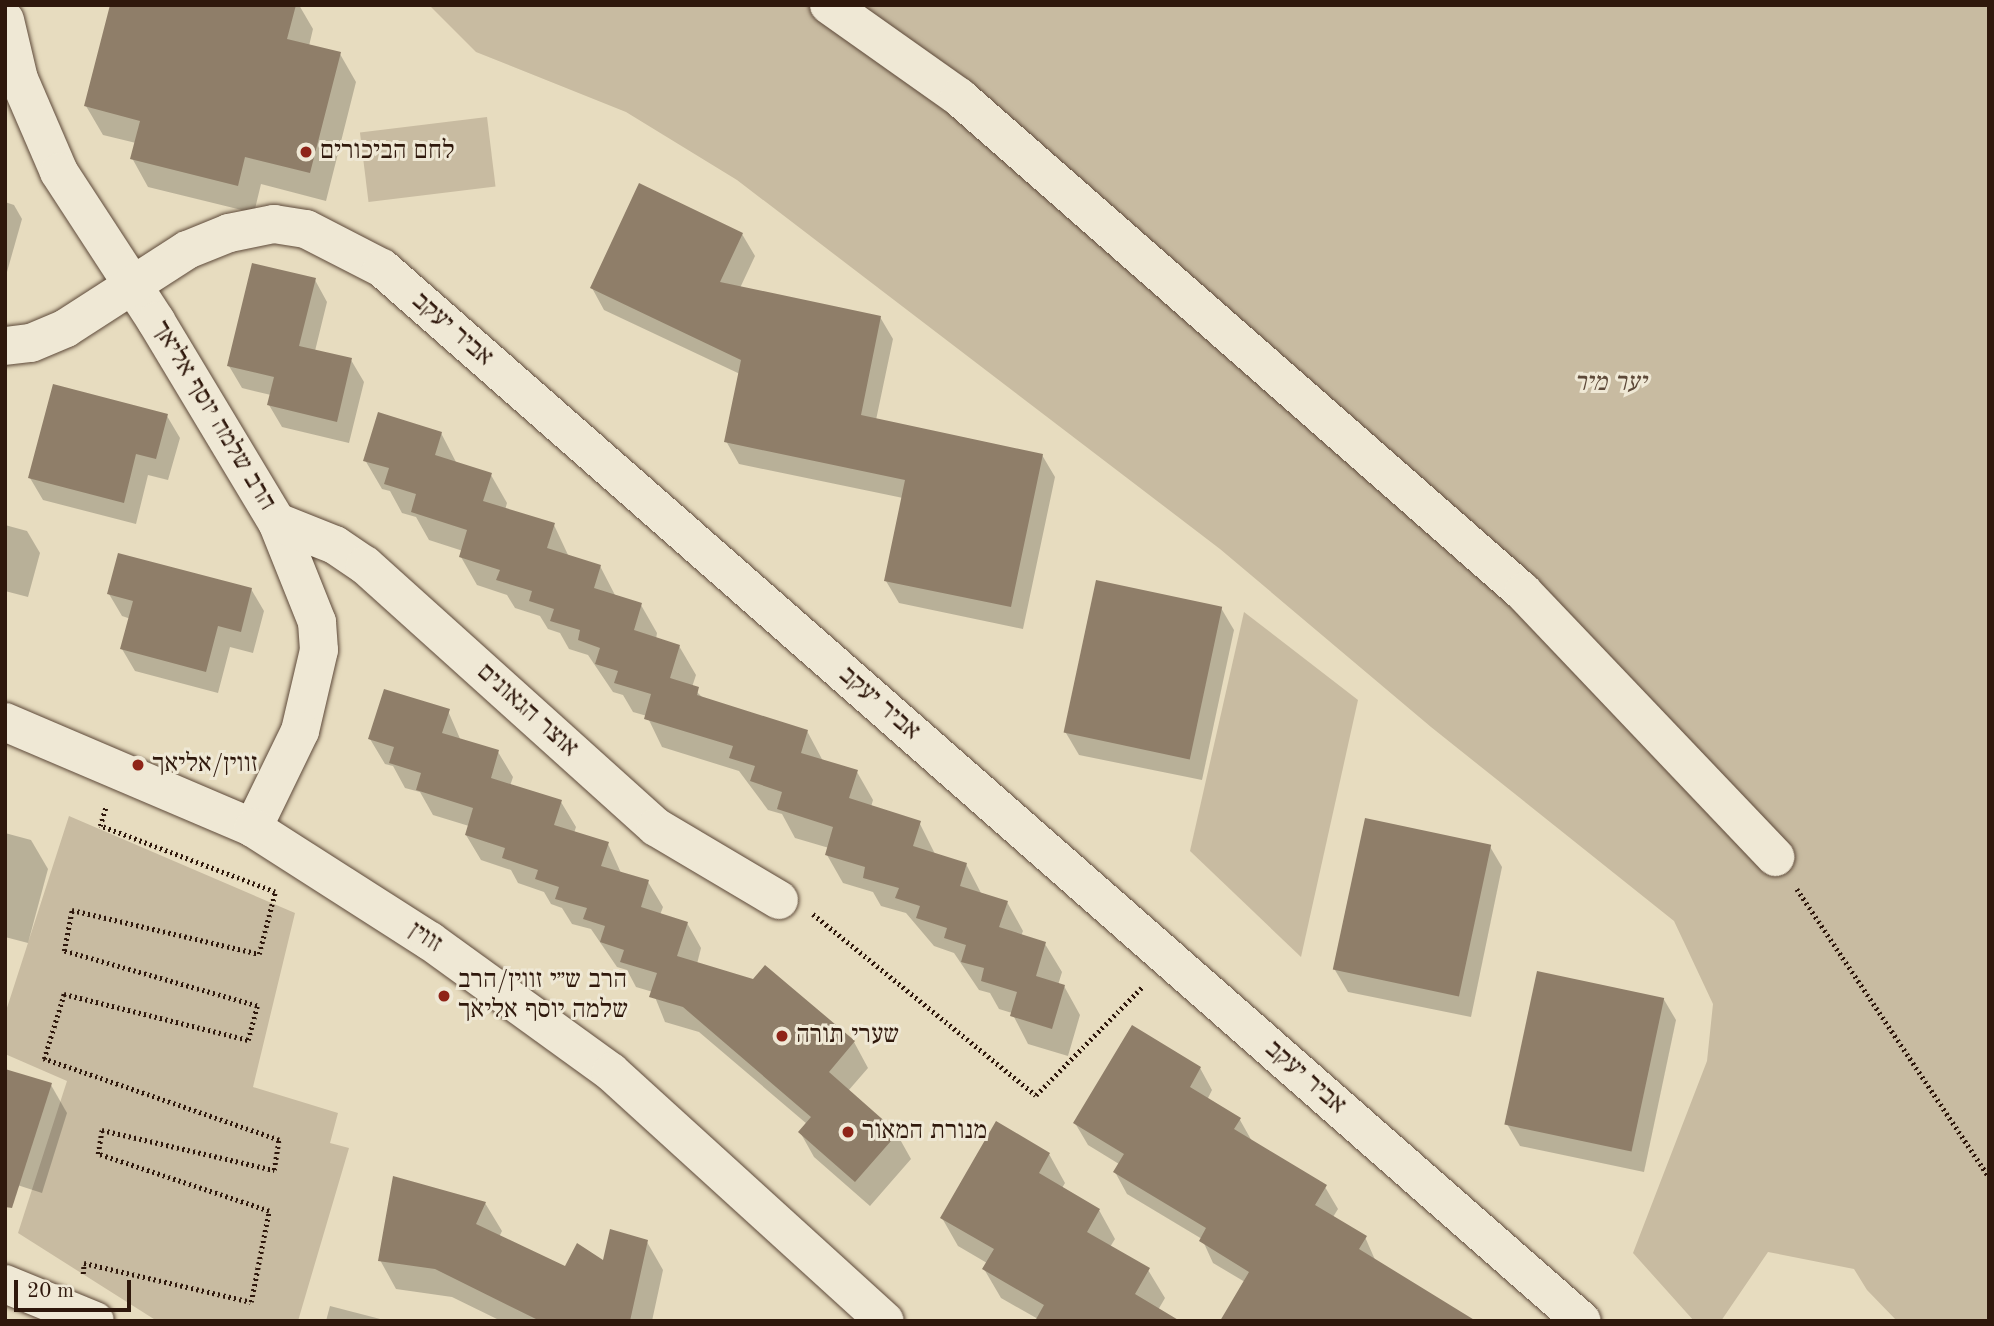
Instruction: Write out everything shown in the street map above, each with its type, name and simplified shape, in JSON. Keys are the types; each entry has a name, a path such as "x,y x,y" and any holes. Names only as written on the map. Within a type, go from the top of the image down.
{"street":[{"path":"829,5 959,97 1523,592 1775,856"},
{"name":"הרב שלמה יוסף אליאך","path":"5,20 19,79 59,172 276,522 305,585 317,622 319,650 300,731 253,828"},
{"name":"אביר יעקב","path":"5,346 31,343 66,328 187,250 229,233 274,224 306,229 382,268 1582,1321"},
{"name":"אוצר הגאונים","path":"276,522 335,545 365,565 656,827 779,900"},
{"name":"זווין","path":"5,722 119,768 253,828 430,940 611,1072 885,1321"},
{"path":"5,1284 88,1317"}],"path":[{"path":"88,1317 84,1263 251,1302 269,1211 98,1154 102,1130 274,1170 279,1140 44,1059 64,994 247,1040 257,1006 64,951 72,910 258,954 275,892 100,826 119,768"},
{"path":"1775,856 1989,1177"},
{"path":"779,900 824,918 1036,1095 1170,959"}],"green space":[{"name":"יער מיר","path":"429,5 1989,5 1989,1321 1897,1321 1867,1290 1854,1269 1768,1252 1721,1321 1694,1321 1633,1253 1707,1061 1713,1004 1674,921 1431,727 1220,549 737,180 626,112 476,52"},
{"path":"487,117 496,186 368,202 360,133"},
{"path":"1244,612 1358,700 1301,957 1190,851"},
{"path":"69,816 295,913 253,1087 338,1113 330,1143 349,1148 298,1321 157,1321 18,1233 67,1081 5,1054 5,1014"}],"building":[{"path":"110,5 296,5 287,39 341,52 310,173 245,157 238,186 130,159 140,121 84,106"},
{"path":"639,183 743,233 720,282 881,316 861,415 1043,454 1011,607 884,581 905,480 724,442 741,360 590,288"},
{"path":"252,263 316,278 299,346 352,358 337,422 267,405 274,377 227,366"},
{"path":"53,384 168,414 156,459 136,454 124,503 28,478"},
{"path":"378,412 442,432 435,455 492,473 483,501 555,523 547,548 601,565 594,588 642,603 634,630 680,645 670,678 699,687 697,695 808,730 801,753 858,770 849,798 921,821 913,846 967,863 960,886 1008,901 999,927 1046,942 1036,976 1065,985 1052,1029 1010,1016 1017,992 981,981 984,968 961,962 966,945 944,938 947,928 916,918 920,906 895,898 899,888 863,878 865,867 825,855 833,827 777,809 782,792 750,781 755,766 729,758 733,746 644,719 651,694 614,683 618,671 595,664 600,648 578,640 580,630 550,621 554,609 529,601 532,591 496,580 500,570 459,557 467,530 411,512 416,494 384,484 389,468 363,461"},
{"path":"118,553 252,588 241,632 218,626 206,672 120,649 133,601 107,594"},
{"path":"1096,580 1222,607 1190,759 1064,733"},
{"path":"384,689 450,709 442,733 499,750 491,778 562,800 554,825 609,842 601,866 649,880 641,907 688,922 677,956 753,979 765,965 855,1041 829,1072 898,1133 855,1182 798,1132 811,1117 683,1007 649,997 657,973 620,962 624,950 600,942 605,926 583,919 587,908 555,899 559,887 535,879 538,870 502,858 505,848 465,835 473,808 416,790 421,773 389,763 394,747 368,739"},
{"path":"1365,818 1491,845 1459,996 1333,970"},
{"path":"1537,971 1664,998 1632,1152 1504,1125"},
{"path":"1132,1025 1201,1067 1190,1087 1241,1118 1234,1129 1327,1185 1315,1205 1367,1236 1359,1249 1476,1321 1220,1321 1249,1272 1199,1241 1206,1228 1113,1172 1124,1154 1073,1123"},
{"path":"5,1069 52,1083 12,1208 5,1207"},
{"path":"996,1121 1050,1153 1039,1173 1100,1209 1087,1232 1150,1268 1135,1294 1180,1321 1035,1321 1044,1305 982,1269 994,1249 940,1218"},
{"path":"393,1176 486,1202 476,1224 565,1266 577,1243 603,1260 610,1229 648,1240 630,1321 540,1321 435,1269 378,1261"}],"place":[{"name":"לחם הביכורים","path":"306,152"},
{"name":"זווין/אליאך","path":"138,765"},
{"name":"הרב ש״י זווין/הרב שלמה יוסף אליאך","path":"444,996"},
{"name":"שערי תורה","path":"782,1036"},
{"name":"מנורת המאור","path":"848,1132"}]}
